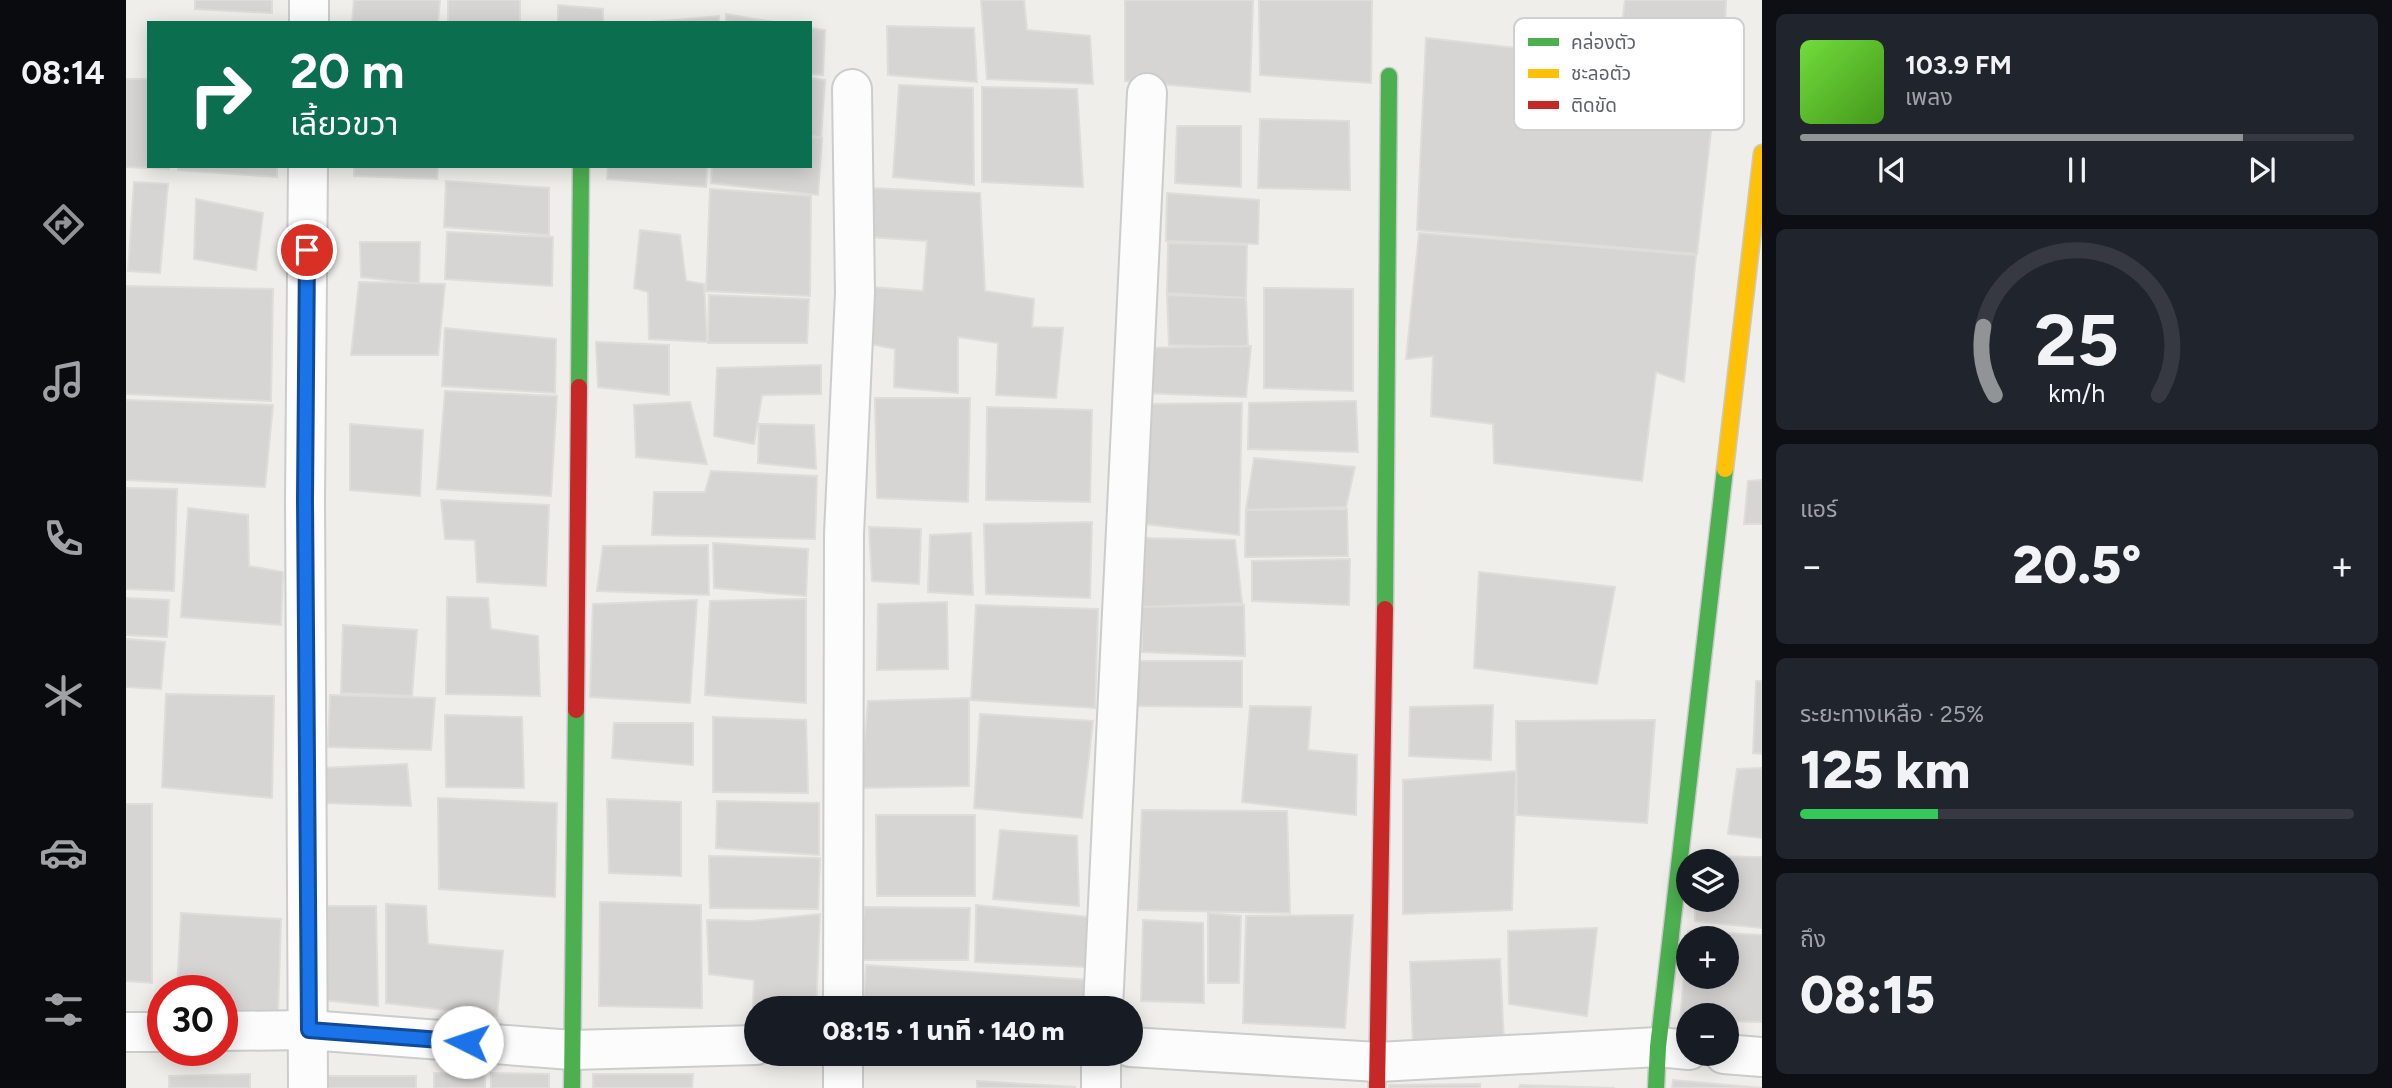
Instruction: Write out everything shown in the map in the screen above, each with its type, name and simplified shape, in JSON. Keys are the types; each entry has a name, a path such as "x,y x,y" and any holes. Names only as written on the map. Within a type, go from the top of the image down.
{"street":[{"path":"309,0 309,21"},
{"path":"1377,1075 1388,412 1389,76"},
{"path":"843,996 844,534 855,293 852,89"},
{"path":"1104,996 1147,93"},
{"path":"1656,1088 1673,1048 1762,153"},
{"path":"308,168 305,513 308,1088"},
{"path":"572,1088 581,168"},
{"path":"238,1031 309,1030 572,1050 744,1045"},
{"path":"126,1032 147,1032"},
{"path":"1143,1048 1377,1075 1673,1048"},
{"path":"1739,1055 1762,1057"},
{"path":"843,1066 843,1088"},
{"path":"1101,1066 1101,1088"}],"building":[{"path":"195,0 272,0 272,13 195,9"},
{"path":"354,0 440,0 438,21 352,21"},
{"path":"448,0 520,0 520,21 448,21"},
{"path":"981,0 1024,0 1027,30 1090,36 1093,84 987,79"},
{"path":"1125,0 1253,0 1250,92 1125,81"},
{"path":"1259,0 1372,0 1371,83 1260,75"},
{"path":"1625,0 1726,0 1725,18 1623,18"},
{"path":"558,5 603,9 603,21 558,21"},
{"path":"726,14 767,21 726,21"},
{"path":"719,16 719,21 662,21"},
{"path":"887,26 974,28 977,82 888,75"},
{"path":"812,28 825,30 823,75 812,74"},
{"path":"1426,38 1514,48 1514,130 1711,130 1697,254 1417,230"},
{"path":"812,78 825,80 821,137 812,136"},
{"path":"126,79 147,79 147,168 126,167"},
{"path":"899,85 973,88 974,185 893,177"},
{"path":"982,87 1077,89 1083,187 982,182"},
{"path":"1260,119 1349,121 1350,190 1258,188"},
{"path":"1177,126 1241,126 1241,187 1175,183"},
{"path":"812,137 822,138 818,195 711,183 712,168 812,168"},
{"path":"277,168 277,177 178,170"},
{"path":"354,168 438,168 437,179 354,176"},
{"path":"608,168 707,168 706,187 607,179"},
{"path":"446,181 549,188 549,235 444,227"},
{"path":"134,182 168,184 160,273 128,271"},
{"path":"869,188 980,193 985,291 1034,299 1032,327 1063,328 1056,398 996,395 998,343 958,337 958,393 894,387 895,349 870,344 873,287 923,291 927,241 869,237"},
{"path":"710,189 811,196 810,296 706,291"},
{"path":"1167,193 1259,200 1258,244 1166,241"},
{"path":"196,199 263,213 256,270 194,259"},
{"path":"640,230 680,235 686,281 704,284 707,342 649,339 648,292 634,288"},
{"path":"447,232 553,237 552,286 445,279"},
{"path":"1419,233 1696,255 1684,382 1656,372 1642,481 1494,463 1493,424 1431,416 1433,356 1406,359"},
{"path":"360,242 420,242 419,284 361,277"},
{"path":"1168,243 1247,245 1246,298 1167,293"},
{"path":"359,282 445,284 438,355 351,355"},
{"path":"126,286 273,289 271,401 126,394"},
{"path":"1264,288 1353,289 1353,391 1264,388"},
{"path":"709,295 809,299 807,343 708,343"},
{"path":"1167,295 1246,298 1248,347 1169,345"},
{"path":"445,328 556,339 555,393 442,386"},
{"path":"596,342 669,345 669,395 598,387"},
{"path":"1251,346 1246,397 1143,393 1144,348"},
{"path":"821,365 821,394 762,395 754,444 714,436 717,368"},
{"path":"445,391 557,396 551,496 437,489"},
{"path":"875,398 970,398 968,502 877,498"},
{"path":"126,400 273,405 265,487 126,480"},
{"path":"1356,401 1358,452 1248,449 1249,403"},
{"path":"690,402 707,464 636,457 634,405"},
{"path":"1242,403 1239,535 1136,523 1144,404"},
{"path":"987,407 1092,410 1090,502 986,500"},
{"path":"350,424 423,430 420,496 350,490"},
{"path":"759,424 814,425 816,469 758,463"},
{"path":"1254,458 1355,467 1346,507 1246,510"},
{"path":"711,471 817,476 815,539 652,535 654,492 705,492"},
{"path":"1762,480 1762,524 1744,524 1748,481"},
{"path":"126,488 177,489 174,591 126,589"},
{"path":"441,500 549,505 546,586 477,582 475,540 445,539"},
{"path":"188,508 248,515 249,566 283,572 281,625 181,617"},
{"path":"1347,509 1348,556 1245,557 1246,510"},
{"path":"1092,522 1090,598 986,594 984,524"},
{"path":"869,527 921,529 919,584 872,581"},
{"path":"971,533 973,595 928,592 930,535"},
{"path":"1142,538 1235,540 1242,603 1142,607"},
{"path":"713,543 808,549 806,596 714,588"},
{"path":"708,545 709,595 597,591 603,546"},
{"path":"1350,559 1349,605 1252,601 1252,561"},
{"path":"1479,572 1615,587 1597,684 1474,668"},
{"path":"447,597 488,598 491,629 538,636 540,696 446,694"},
{"path":"126,598 169,600 167,637 126,635"},
{"path":"806,599 806,703 705,695 710,601"},
{"path":"697,600 690,703 590,697 593,604"},
{"path":"947,602 948,669 877,670 878,604"},
{"path":"976,605 1098,609 1095,708 971,700"},
{"path":"1244,605 1245,656 1142,652 1142,607"},
{"path":"343,625 417,630 412,696 341,693"},
{"path":"126,639 165,642 161,689 126,687"},
{"path":"1138,661 1242,661 1242,707 1138,706"},
{"path":"1756,681 1762,681 1762,754 1753,753"},
{"path":"166,694 274,696 272,798 162,787"},
{"path":"330,695 435,698 431,750 328,747"},
{"path":"969,698 969,786 860,788 868,701"},
{"path":"1493,705 1491,760 1409,756 1410,707"},
{"path":"1250,706 1311,707 1308,750 1357,755 1356,815 1242,802"},
{"path":"980,714 1093,721 1082,818 974,808"},
{"path":"445,715 522,717 524,788 446,787"},
{"path":"713,717 806,720 808,793 713,792"},
{"path":"1655,720 1647,823 1517,815 1516,721"},
{"path":"614,723 693,723 693,765 612,758"},
{"path":"407,764 411,806 324,803 322,768"},
{"path":"1762,768 1762,838 1728,834 1737,769"},
{"path":"1516,771 1512,910 1403,914 1403,780"},
{"path":"438,798 557,803 555,897 439,889"},
{"path":"607,799 681,802 681,876 609,873"},
{"path":"717,801 819,803 819,855 716,848"},
{"path":"126,804 152,804 152,975 147,975 147,983 126,981"},
{"path":"1142,810 1287,811 1290,913 1138,910"},
{"path":"876,815 975,815 975,896 877,896"},
{"path":"1000,830 1077,836 1079,906 993,899"},
{"path":"709,856 820,858 818,909 710,908"},
{"path":"1739,857 1762,857 1762,928 1695,921 1695,912 1739,912"},
{"path":"600,902 701,905 702,1008 599,1006"},
{"path":"386,904 426,906 428,944 503,951 497,1016 386,1003"},
{"path":"976,905 1088,917 1086,967 975,962"},
{"path":"325,906 376,906 378,1006 323,1000"},
{"path":"865,907 970,908 968,960 857,960"},
{"path":"181,913 281,919 278,1012 238,1011 238,975 178,975"},
{"path":"1208,913 1241,916 1239,983 1208,983"},
{"path":"820,914 817,996 753,996 754,980 709,974 707,920 752,921"},
{"path":"1353,915 1345,1028 1243,1023 1246,916"},
{"path":"1143,920 1203,923 1204,1003 1143,1001"},
{"path":"1597,928 1587,1016 1509,1004 1508,931"},
{"path":"1739,934 1762,935 1762,1022 1739,1021 1739,1003 1682,1003 1683,989 1739,989"},
{"path":"1500,959 1504,1043 1413,1047 1410,962"},
{"path":"866,965 1090,980 1090,996 864,996"},
{"path":"434,1073 485,1075 485,1088 434,1088"},
{"path":"491,1073 549,1074 549,1088 491,1088"},
{"path":"250,1074 250,1088 169,1088 169,1076"},
{"path":"593,1074 693,1074 692,1088 593,1088"},
{"path":"323,1076 416,1076 416,1088 323,1088"},
{"path":"1673,1080 1762,1088 1672,1088"},
{"path":"977,1081 1075,1087 1075,1088 977,1088"},
{"path":"1480,1084 1480,1088 1389,1088 1389,1085"},
{"path":"1520,1085 1615,1088 1519,1088"}],"traffic: fast":[{"path":"1385,609 1389,76"},
{"path":"579,387 581,168"},
{"path":"1656,1088 1658,1047 1725,469"},
{"path":"572,1088 576,710"}],"traffic: slow":[{"path":"1725,469 1762,153"}],"traffic: jam":[{"path":"576,710 579,387"},
{"path":"1377,1088 1385,609"}],"route":[{"path":"307,250 305,499 309,1030 467,1042"}]}
